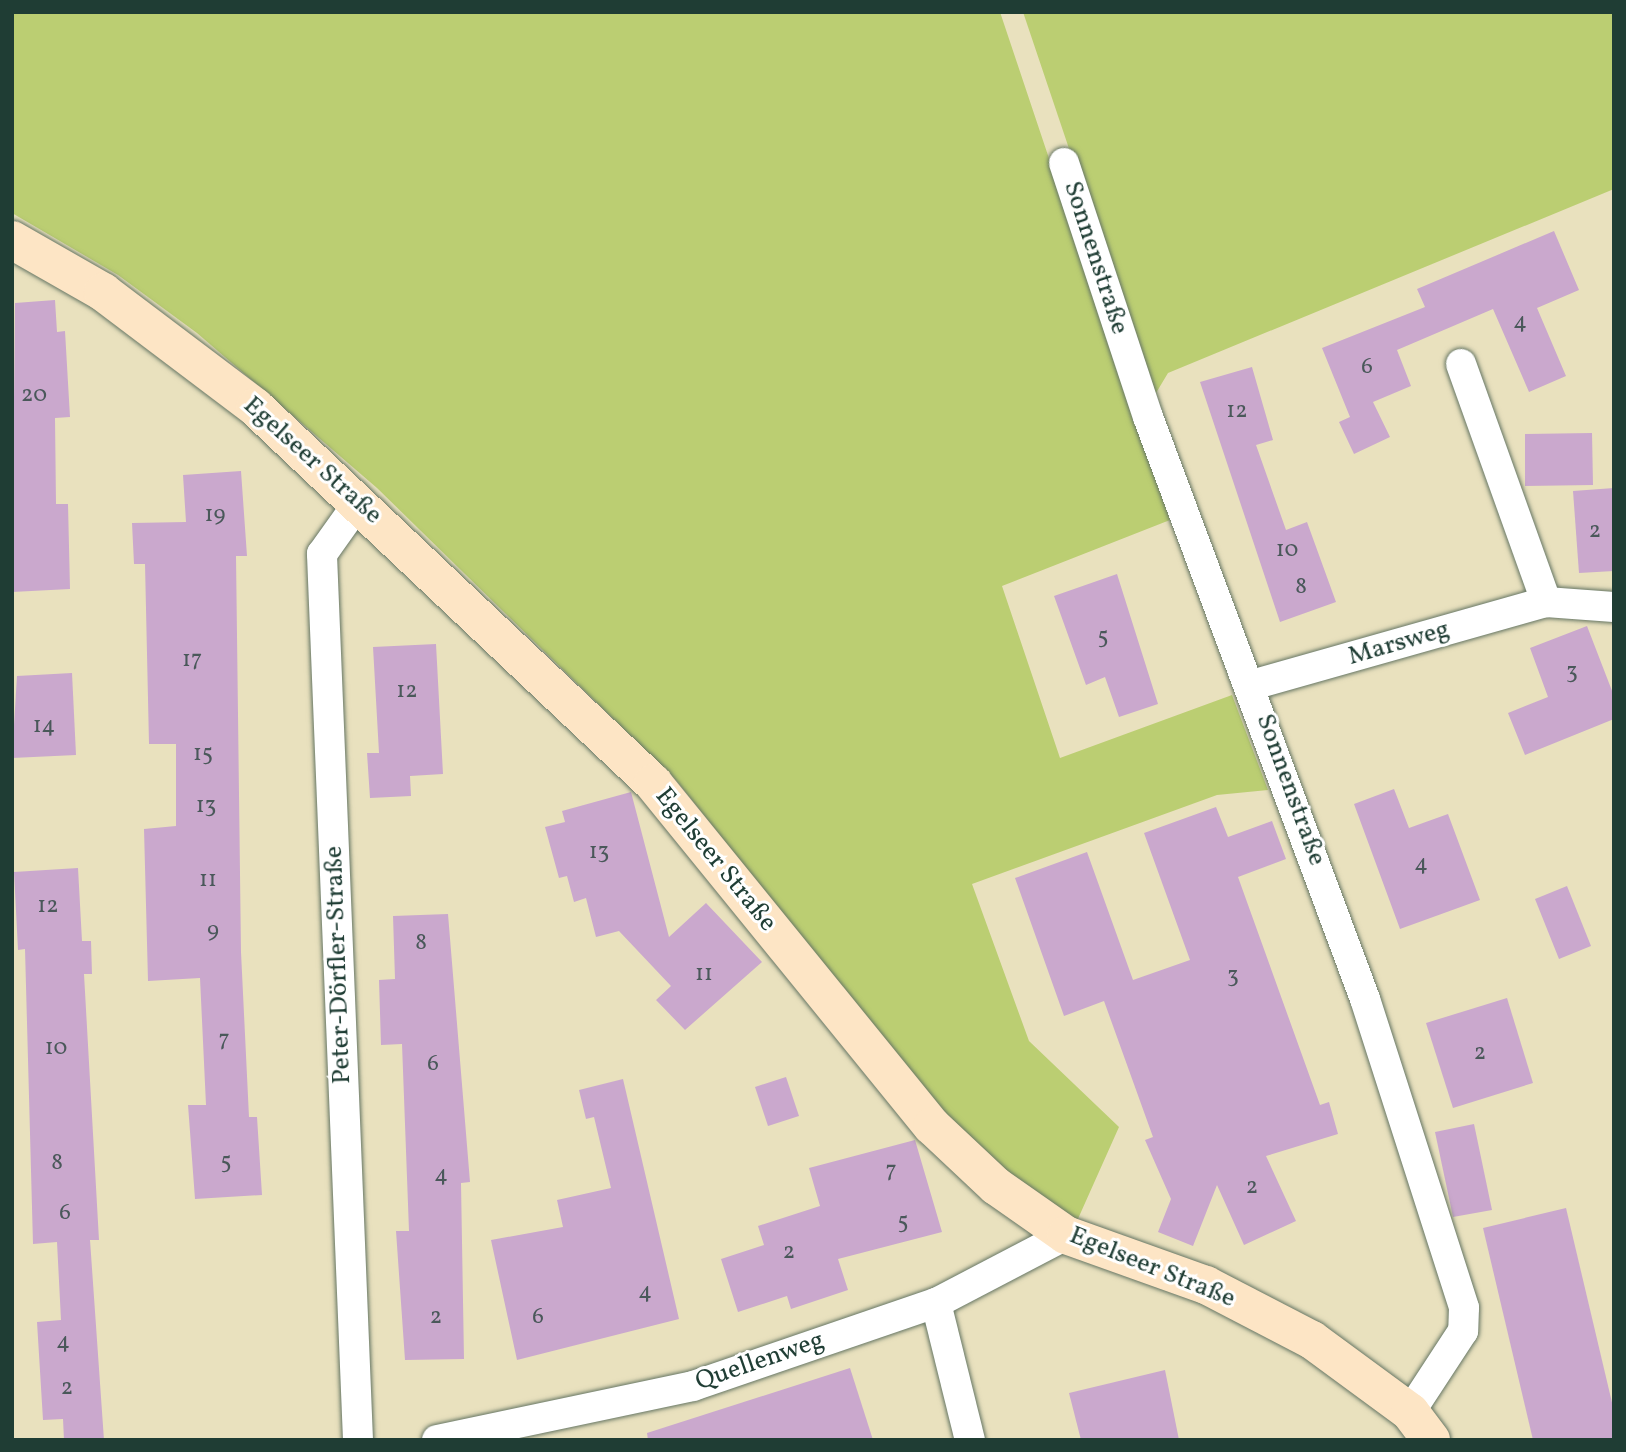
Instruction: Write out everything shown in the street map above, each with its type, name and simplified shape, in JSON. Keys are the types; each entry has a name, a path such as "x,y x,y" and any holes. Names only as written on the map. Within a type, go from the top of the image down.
{"street":[{"name":"Sonnenstraße","path":"1064,163 1148,417 1252,685 1365,999 1464,1308 1453,1350 1421,1426"},
{"name":"Egelseer Straße","path":"12,240 154,328 255,407 359,502 653,783 932,1126 996,1186 1066,1235 1206,1285 1312,1340 1421,1426"},
{"path":"1461,364 1546,602"},
{"name":"Peter-Dörfler-Straße","path":"358,1440 322,554 359,502"},
{"name":"Marsweg","path":"1252,685 1546,602 1614,607"},
{"name":"Quellenweg","path":"451,1439 693,1386 936,1303 1066,1235"},
{"path":"936,1303 970,1440"}],"green space":[{"path":"12,12 1000,12 1170,520 1002,586 1060,758 1232,695 1268,790 1217,795 972,884 1029,1041 1119,1127 1077,1221 1017,1184 944,1117 676,780 377,488 197,333 118,275 12,213"},
{"path":"1023,12 1614,12 1614,189 1168,373 1153,398"}],"building":[{"path":"1554,231 1579,290 1537,308 1566,376 1529,392 1493,309 1397,350 1411,386 1373,402 1390,437 1354,454 1339,422 1350,417 1322,348 1425,307 1417,289"},
{"path":"55,300 57,332 65,331 70,417 55,418 56,504 68,504 70,589 12,592 15,303"},
{"path":"1252,367 1273,440 1256,445 1286,530 1307,522 1336,602 1280,622 1200,382"},
{"path":"1592,433 1593,485 1525,486 1525,434"},
{"path":"241,471 247,556 236,556 241,952 249,1117 257,1117 262,1195 195,1199 188,1105 206,1105 200,978 148,981 144,829 176,826 176,744 149,744 145,564 134,564 132,523 186,522 183,475"},
{"path":"1614,488 1614,571 1579,573 1573,491"},
{"path":"1117,574 1158,704 1119,717 1105,677 1086,685 1054,596"},
{"path":"1587,626 1614,696 1614,719 1525,755 1508,713 1548,697 1530,648"},
{"path":"436,644 443,774 410,776 411,796 370,798 367,753 379,753 373,647"},
{"path":"72,673 76,755 12,758 17,676"},
{"path":"1394,789 1409,828 1448,814 1480,900 1400,929 1354,804"},
{"path":"631,792 669,937 706,903 762,962 685,1030 656,1000 671,986 619,931 596,937 586,898 574,902 567,876 559,878 545,827 565,822 562,811"},
{"path":"1216,807 1228,837 1272,821 1286,859 1238,877 1320,1105 1329,1102 1338,1134 1266,1156 1296,1221 1244,1245 1217,1185 1193,1246 1158,1232 1171,1199 1145,1140 1153,1137 1104,1001 1064,1016 1015,878 1087,852 1133,980 1190,960 1144,833"},
{"path":"78,868 82,941 91,941 92,974 84,974 99,1240 90,1240 104,1440 64,1440 63,1419 43,1420 37,1322 61,1320 57,1242 33,1244 25,949 18,950 14,872"},
{"path":"1567,886 1591,946 1559,959 1535,899"},
{"path":"448,914 470,1182 461,1183 464,1359 405,1360 396,1231 409,1231 402,1044 381,1045 379,980 395,979 393,916"},
{"path":"1507,998 1533,1083 1453,1108 1426,1023"},
{"path":"786,1077 799,1116 768,1126 755,1087"},
{"path":"623,1079 679,1319 517,1360 491,1240 563,1227 557,1200 611,1188 594,1117 586,1119 579,1090"},
{"path":"1474,1124 1492,1210 1453,1217 1435,1132"},
{"path":"915,1140 942,1232 838,1259 848,1290 791,1309 787,1296 738,1312 721,1259 764,1245 758,1226 820,1206 809,1168"},
{"path":"1566,1208 1614,1411 1614,1440 1533,1440 1483,1228"},
{"path":"850,1368 873,1440 648,1440 647,1433"},
{"path":"1165,1370 1179,1440 1081,1440 1069,1393"}]}
